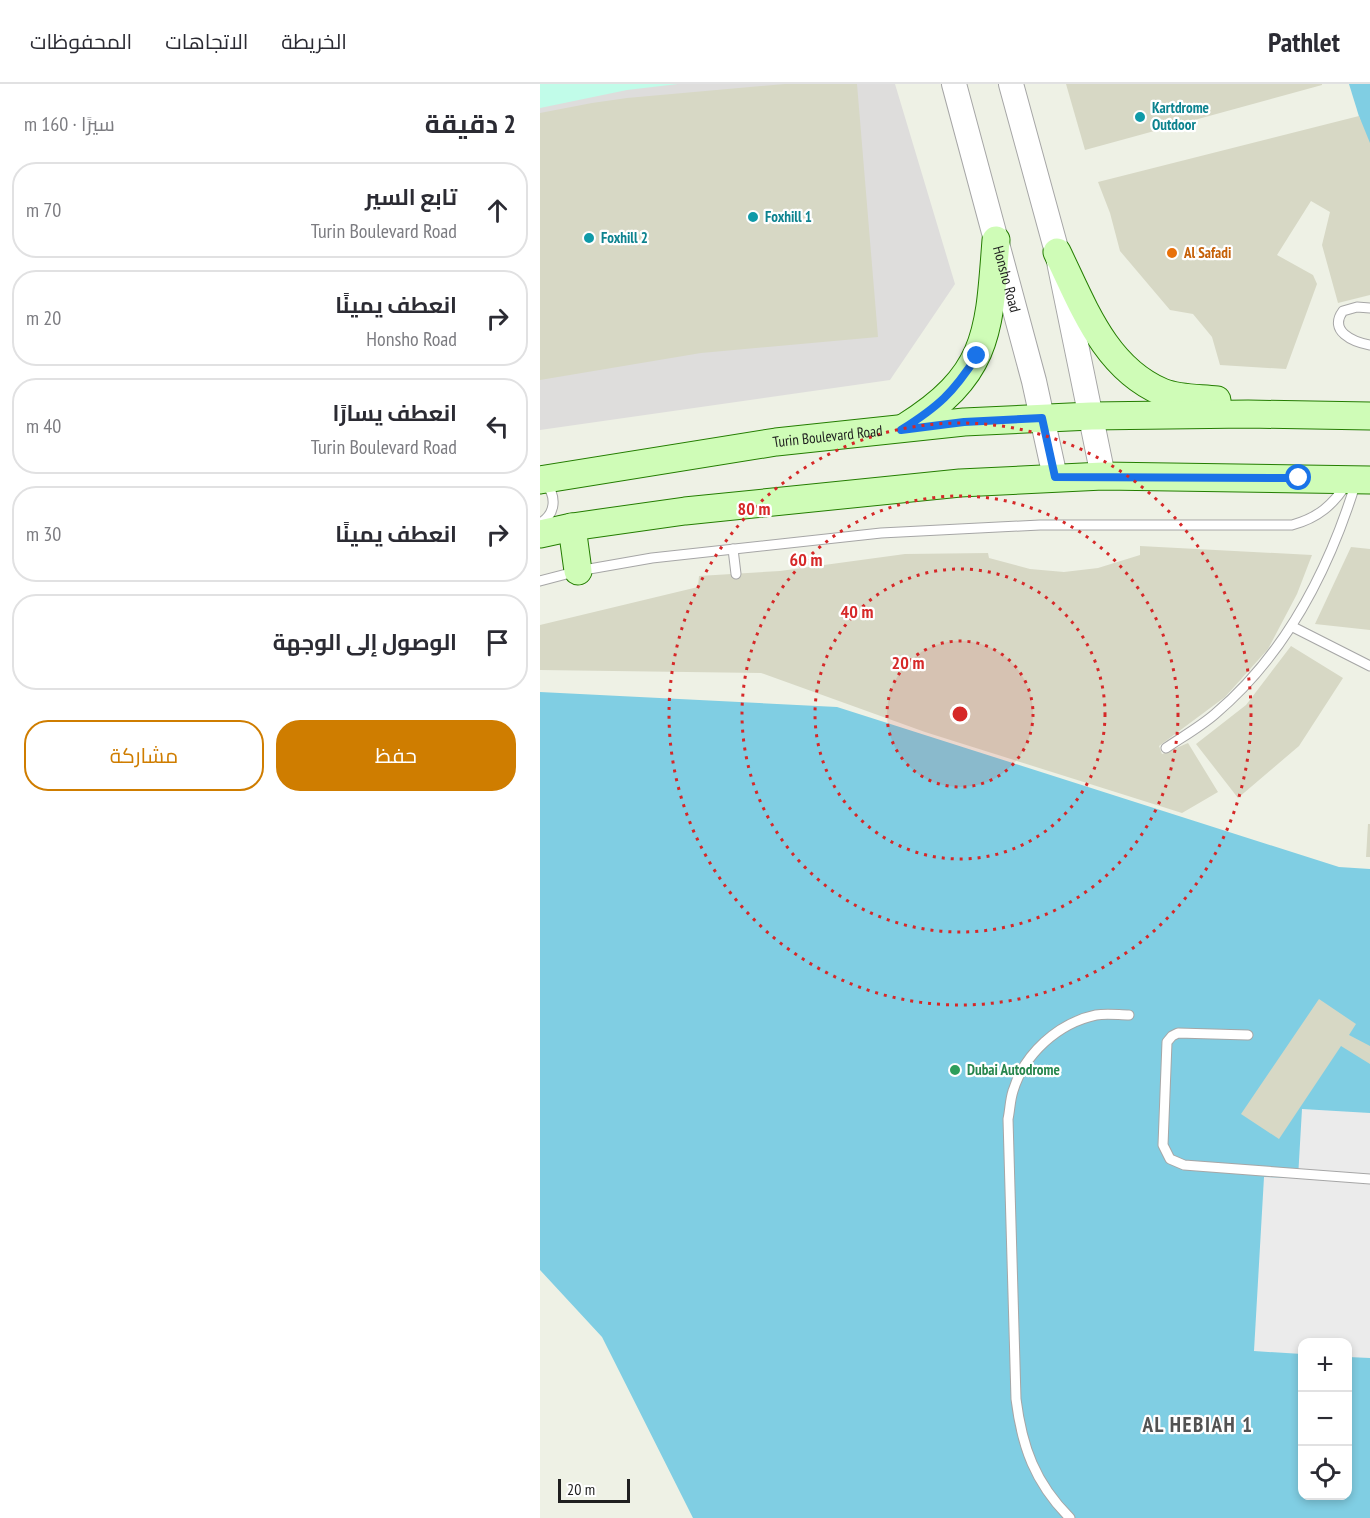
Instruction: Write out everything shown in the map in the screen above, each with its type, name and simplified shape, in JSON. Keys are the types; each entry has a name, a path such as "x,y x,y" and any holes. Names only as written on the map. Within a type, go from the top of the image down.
{"main road":[{"path":"901,430 941,402 960,383 977,356 988,326 996,240"},
{"path":"1057,252 1103,343 1129,371 1164,393 1224,401 1248,414"},
{"name":"Turin Boulevard Road","path":"540,480 776,442 964,422 1091,416 1248,414 1370,416"},
{"path":"540,534 572,527 685,511 960,483 1103,476 1359,480"},
{"path":"572,527 578,571"}],"street":[{"name":"Honsho Road","path":"954,84 1034,381 1055,477"},
{"path":"1011,84 1057,252 1103,476"}],"lane":[{"path":"1370,308 1357,307 1343,311 1338,322 1342,333 1358,342 1370,345"},
{"path":"540,480 552,494 554,503 552,512 540,524"},
{"path":"540,581 578,571 652,558 870,534 1029,525 1292,525 1317,516 1359,480"},
{"path":"1166,748 1214,715 1248,682 1293,627 1330,555 1359,480"},
{"path":"733,549 736,574"},
{"path":"1293,627 1370,666"},
{"path":"1070,1518 1044,1486 1029,1459 1019,1429 1016,1399 1008,1119 1013,1090 1026,1064 1044,1042 1068,1025 1097,1015 1129,1015"},
{"path":"1248,1035 1178,1033 1167,1042 1163,1145 1170,1159 1184,1165 1370,1179"}],"shaded area":[{"path":"540,84 895,84 955,284 890,380 540,430"},
{"path":"540,84 678,84 627,90 540,108"},
{"path":"1349,84 1370,84 1370,152"},
{"name":"Dubai Autodrome","path":"540,692 837,707 1339,867 1370,869 1370,1518 693,1518 602,1337 540,1270"},
{"path":"1302,1109 1370,1113 1370,1358 1352,1357 1352,1338 1298,1338 1298,1354 1254,1351 1264,1177 1298,1178"}],"building":[{"name":"Foxhill 1","path":"785,84 857,84 878,337 701,353 540,380 540,113 627,98"},
{"name":"Kartdrome Outdoor","path":"1066,84 1322,84 1322,85 1085,150"},
{"path":"1359,116 1370,143 1370,295 1338,303 1322,245 1330,212 1311,201 1277,255 1313,275 1317,284 1286,369 1220,365 1212,337 1193,314 1170,310 1120,251 1110,213 1098,182"},
{"path":"1140,546 1312,555 1297,594 1268,649 1225,697 1159,746 1162,754 1188,743 1218,792 1182,813 925,732 761,673 540,670 540,625 698,587 699,576 780,571 905,554 988,553 989,558 1030,569 1064,572 1098,568 1140,555"},
{"path":"1351,547 1370,549 1370,630 1315,624"},
{"path":"1291,646 1343,678 1299,746 1238,798 1196,744 1246,705"},
{"path":"1368,824 1370,824 1370,857 1366,857"},
{"path":"1319,999 1356,1024 1349,1035 1370,1046 1370,1064 1341,1046 1279,1139 1241,1114"}],"place":[{"name":"Kartdrome Outdoor","path":"1140,117"},
{"name":"Foxhill 1","path":"753,217"},
{"name":"Foxhill 2","path":"589,238"},
{"name":"Al Safadi","path":"1172,253"},
{"name":"Dubai Autodrome","path":"955,1070"}],"district":[{"name":"AL HEBIAH 1","path":"1198,1425"}],"route":[{"path":"977,356 960,383 941,402 901,430 964,422 1042,418 1055,477 1299,478"}]}
